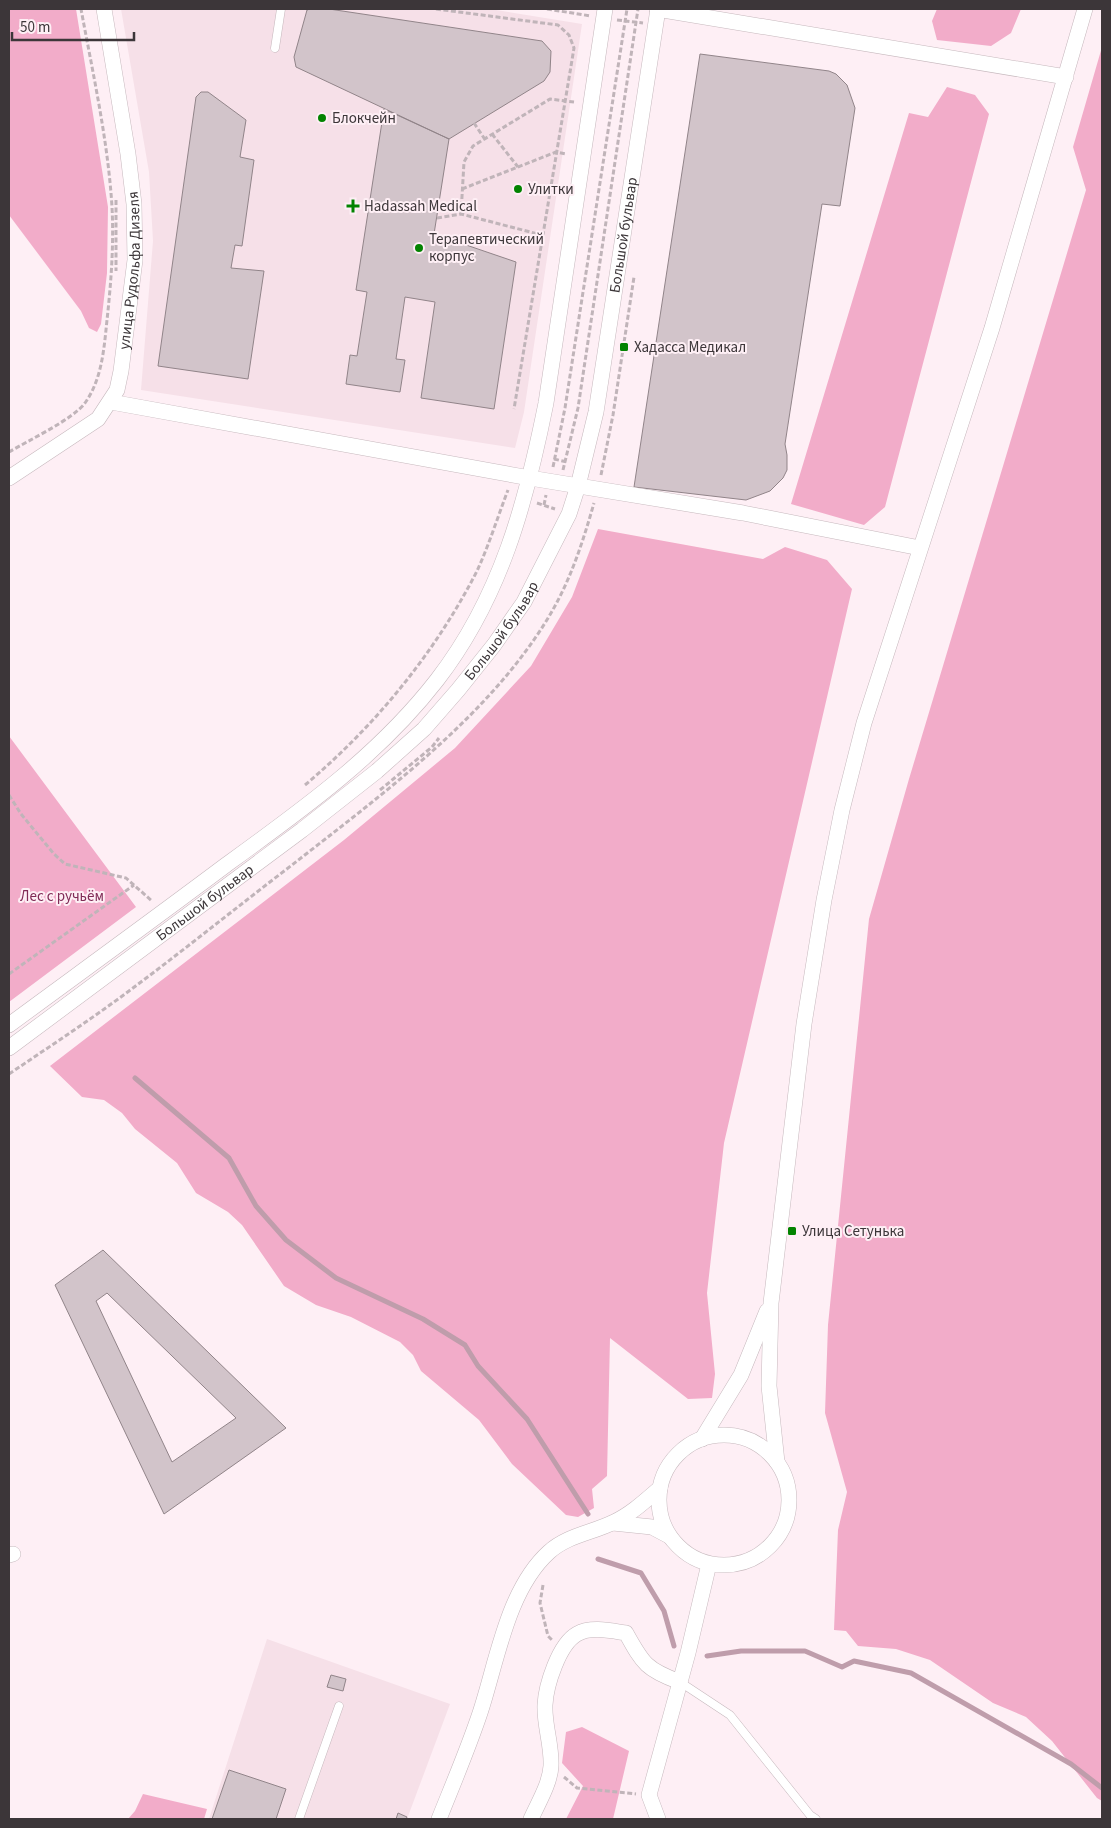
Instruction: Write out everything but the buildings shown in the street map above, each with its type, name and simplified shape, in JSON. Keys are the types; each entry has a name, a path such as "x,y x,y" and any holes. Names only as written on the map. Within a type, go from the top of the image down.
{"street":[{"name":"улица Рудольфа Дизеля","path":"9,478 82,432 98,419 111,402 117,390 125,350 134,260 134,204 128,154 104,9"},
{"path":"658,9 1066,77"},
{"name":"Большой бульвар","path":"9,1048 302,830 377,771 424,728 494,645 524,602 569,514 584,466 596,412 658,9"},
{"path":"777,1462 769,1386 771,1303 804,1024 824,900 842,810 864,723 992,328 1085,9"},
{"name":"Большой бульвар","path":"9,1025 290,819 361,762 402,722 438,678 467,634 512,541 536,455 546,404 605,13"},
{"path":"111,402 530,478 742,513 920,548"},
{"path":"702,1439 741,1375 771,1303"},
{"path":"723,1435 744,1438 763,1448 777,1462 786,1480 790,1499 787,1519 778,1537 765,1551 748,1561 728,1566 708,1564 693,1558 680,1549 669,1536 662,1521 658,1505 660,1488 671,1462 684,1448 702,1439 723,1435"},
{"path":"439,1819 480,1713 505,1628 529,1576 549,1552 563,1542 578,1534 613,1523 633,1511 660,1488"},
{"path":"613,1523 652,1527 669,1536"},
{"path":"658,1819 649,1795 680,1682 708,1564"},
{"path":"531,1819 547,1783 551,1767 546,1698 548,1680 562,1650 577,1634 602,1629 626,1633 640,1658 655,1673 680,1682"}],"lane":[{"path":"275,48 281,9"},
{"path":"680,1682 730,1715 810,1815 816,1819"},
{"path":"299,1819 339,1706"}],"path":[{"path":"9,452 46,431 83,405 97,384 104,351 112,274 112,208 109,171 81,9"},
{"path":"436,9 558,26 569,35 574,48 514,410"},
{"path":"547,9 587,15 605,13 624,21 655,25"},
{"path":"586,25 588,9"},
{"path":"555,459 570,379 627,9"},
{"path":"565,462 578,408 638,9"},
{"path":"573,110 575,92"},
{"path":"103,94 113,160"},
{"path":"461,214 464,162 473,146 550,99 574,102"},
{"path":"474,123 484,138"},
{"path":"492,134 518,167"},
{"path":"565,164 567,145"},
{"path":"462,189 556,152 566,154"},
{"path":"103,376 108,351 116,274 115,179"},
{"path":"437,218 461,214 542,235"},
{"path":"9,1074 128,991 342,825 437,746 515,665 545,623 568,581 598,489 613,415 635,270"},
{"path":"57,431 87,409 98,391"},
{"path":"536,455 602,470"},
{"path":"300,789 365,728 431,648 478,569 513,475"},
{"path":"507,493 588,521"},
{"path":"9,795 26,821 54,854 66,864 126,878 153,901 146,906"},
{"path":"9,974 134,885"},
{"path":"544,1578 540,1603 546,1628 548,1636 562,1650"},
{"path":"551,1767 577,1788 649,1795"}],"shaded area":[{"name":"Hadassah Medical","path":"121,9 490,9 582,24 524,412 515,448 141,390 153,241 149,172"},
{"path":"267,1639 450,1704 407,1819 209,1819"}],"green space":[{"path":"9,9 76,9 108,207 107,273 101,324 97,332 89,328 81,311 9,215"},
{"path":"937,9 1021,9 1011,33 991,46 937,40 932,21"},
{"path":"1102,47 1102,1801 1097,1798 1052,1741 1026,1717 993,1703 930,1660 896,1649 858,1646 846,1631 834,1630 838,1530 847,1492 825,1413 828,1325 869,919 909,779 1086,190 1073,147"},
{"path":"947,87 975,95 989,114 885,507 864,525 791,504 909,113 928,117"},
{"path":"598,529 763,559 785,547 827,560 852,589 724,1143 707,1293 715,1374 712,1398 688,1399 610,1338 607,1476 592,1489 594,1508 578,1517 566,1515 512,1464 479,1420 421,1371 413,1355 400,1342 351,1317 316,1305 284,1286 242,1225 228,1212 196,1193 177,1163 135,1129 122,1113 104,1100 82,1097 50,1066 344,840 455,748 531,666 572,597"},
{"name":"Лес с ручьём","path":"9,736 136,907 9,1002"},
{"path":"582,1727 629,1751 613,1819 566,1819 583,1786 562,1763 566,1732"},
{"path":"143,1794 207,1809 204,1819 128,1819 135,1811"}],"waterway":[{"path":"135,1078 229,1158 256,1206 286,1240 336,1278 423,1319 465,1345 478,1366 527,1419 588,1514"},
{"path":"598,1559 641,1573 664,1611 674,1646"},
{"path":"707,1656 741,1651 805,1651 842,1667 854,1661 911,1673 1071,1764 1102,1788"}],"place":[{"name":"Блокчейн","path":"322,118"},
{"name":"Улитки","path":"518,189"},
{"name":"Hadassah Medical","path":"353,206"},
{"name":"Терапевтический корпус","path":"419,248"},
{"name":"Хадасса Медикал","path":"624,347"},
{"name":"Улица Сетунька","path":"792,1231"}]}
